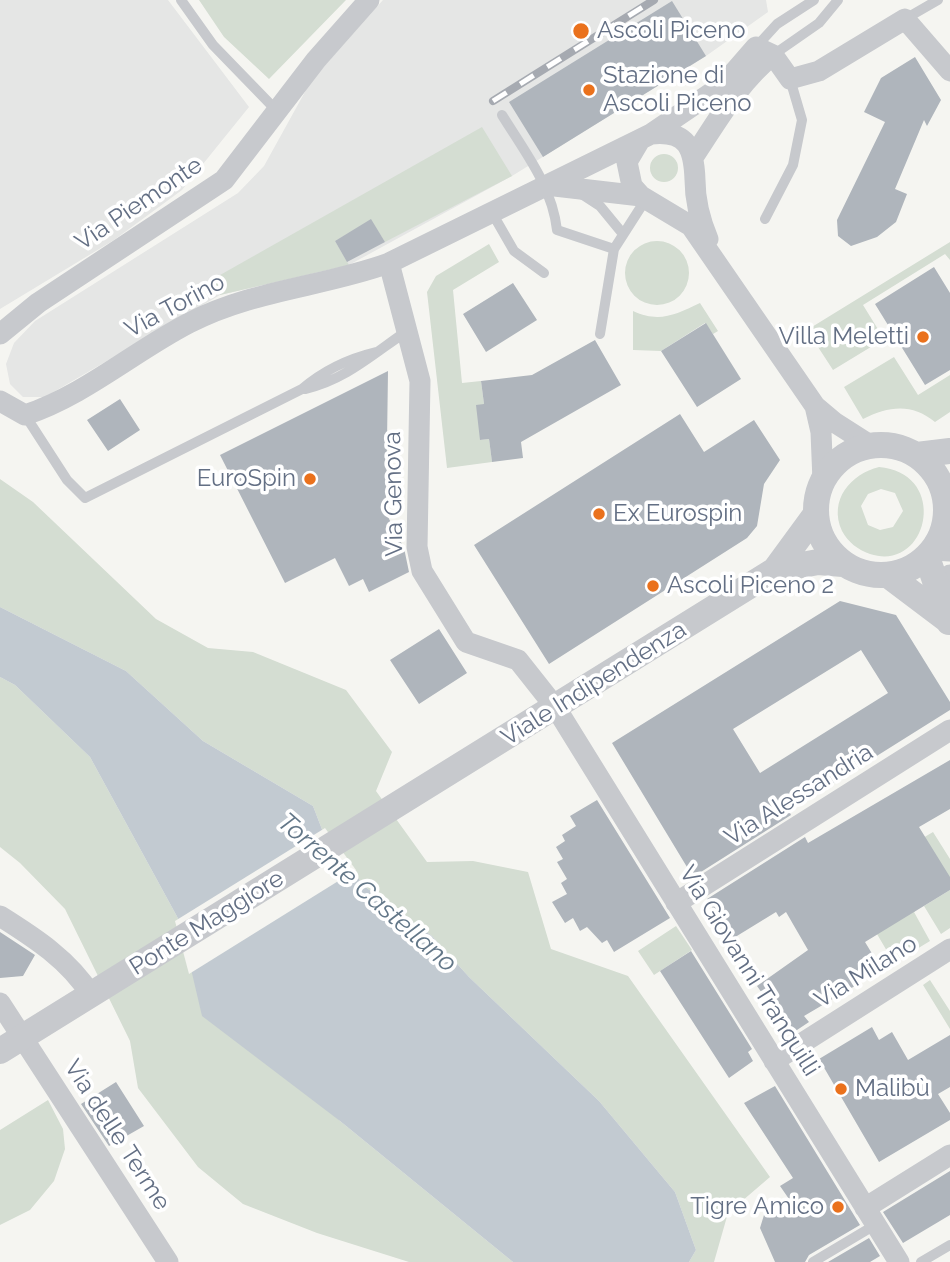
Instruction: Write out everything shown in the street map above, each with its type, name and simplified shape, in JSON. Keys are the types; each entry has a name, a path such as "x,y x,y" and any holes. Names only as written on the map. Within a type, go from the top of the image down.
{"street":[{"name":"Via Piemonte","path":"0,334 38,303 224,180 276,110 369,0"},
{"path":"694,156 755,69 764,51 790,79 819,71 905,19 950,71"},
{"name":"Via Torino","path":"25,415 55,405 189,323 246,298 352,276 389,263 646,137 723,85 764,51"},
{"path":"724,276 700,220 694,156 688,144 677,136 664,133 646,137 632,150 627,174 632,187 691,226 724,276 815,406 870,445"},
{"path":"546,185 672,201 682,196 695,179"},
{"name":"Via Genova","path":"389,263 419,381 417,547 422,571 466,642 517,660 535,678 556,708"},
{"path":"0,401 25,415"},
{"path":"815,406 821,432 823,481"},
{"path":"823,481 835,464 851,452 870,445 902,448 917,455 931,467 942,483 948,504 937,553 946,585 950,622"},
{"path":"917,455 950,451"},
{"name":"Viale Indipendenza","path":"412,796 775,570 816,514 823,481"},
{"path":"816,514 820,533 829,550 843,564"},
{"path":"888,575 915,566 937,553"},
{"name":"Viale Indipendenza","path":"775,570 818,562 843,564 857,571 888,575"},
{"path":"888,575 950,622"},
{"name":"Via Giovanni Tranquilli","path":"556,708 898,1262"},
{"name":"Via Alessandria","path":"676,903 950,730"},
{"name":"Ponte Maggiore","path":"0,1051 412,796"},
{"path":"0,916 42,943 79,976 100,990"},
{"name":"Via Milano","path":"774,1061 950,949"},
{"name":"Via delle Terme","path":"0,1002 168,1262"},
{"path":"870,1216 950,1155"}],"lane":[{"path":"181,0 213,45 276,110"},
{"path":"764,51 777,24 814,0"},
{"path":"764,51 819,23 838,0"},
{"path":"905,19 938,0"},
{"path":"765,219 793,164 802,120 790,79"},
{"path":"701,100 720,118"},
{"path":"502,115 546,185 555,207 557,230 614,249"},
{"path":"572,188 600,206 624,234"},
{"path":"600,334 614,249 646,198"},
{"path":"491,211 514,251 544,273"},
{"path":"25,415 67,481 85,498 302,389 340,377 407,331"},
{"path":"813,1262 870,1216"},
{"path":"921,1262 950,1245"}],"shaded area":[{"path":"0,0 168,0 249,107 182,190 114,240 0,309"},
{"path":"199,0 346,0 269,79 224,37"},
{"path":"383,0 766,0 768,12 706,56 512,176 349,265 220,295 45,397 23,397 10,384 6,364 14,343 35,321 238,193 264,166 311,81"},
{"path":"482,127 512,176 385,242 371,220 335,241 349,265 220,295 213,279"},
{"path":"664,154 674,158 678,168 674,178 664,182 654,178 650,168 654,158"},
{"path":"651,241 663,241 680,250 687,261 687,285 680,296 663,305 651,305 639,300 630,291 625,279 625,267 630,255 639,246"},
{"path":"950,242 950,260 945,254 863,305 884,339 833,370 807,330"},
{"path":"489,244 499,262 453,290 462,383 481,381 484,404 480,440 489,439 492,462 447,468 427,292 436,276"},
{"path":"700,303 718,331 713,334 705,323 661,351 633,350 633,311 659,317"},
{"path":"894,357 918,395 950,375 950,412 935,422 918,412 900,408 882,411 863,419 844,387"},
{"path":"879,467 901,473 916,486 923,502 923,520 917,536 906,549 890,556 870,554 857,548 844,535 838,520 840,499 845,490 851,482","holes":["881,489 895,493 903,511 893,527 880,530 868,525 861,506 868,494"]},
{"path":"0,479 33,502 156,619 208,648 253,652 346,690 392,752 376,791 427,862 473,861 528,872 551,949 628,976 770,1177 728,1213 714,1262 689,1262 696,1250 675,1192 599,1101 469,977 432,936 364,886 323,832 313,806 203,741 126,671 0,607"},
{"path":"0,677 15,685 90,757 180,922 340,1121 513,1262 409,1262 317,1233 243,1204 198,1167 138,1088 130,1041 65,909 20,863 0,847"},
{"path":"933,832 950,859 950,877 914,912 930,941 894,963 847,883"},
{"path":"950,890 950,928 941,934 924,906"},
{"path":"676,926 692,950 654,975 638,951"},
{"path":"930,980 950,1011 950,1029 923,985"},
{"path":"48,1100 63,1129 65,1149 54,1181 30,1210 0,1225 0,1130"}],"water":[{"name":"Torrente Castellano","path":"0,607 126,671 203,741 313,806 323,832 364,886 432,936 469,977 599,1101 675,1192 696,1250 689,1262 513,1262 340,1121 202,1016 180,922 90,757 15,685 0,677"}],"pier":[{"path":"325,828 356,870 189,974 175,921"}],"building":[{"name":"Stazione di Ascoli Piceno","path":"672,1 706,56 543,157 509,102"},
{"path":"915,57 941,100 927,126 924,120 895,189 907,194 896,222 877,237 851,246 838,236 837,220 885,122 864,112 881,78"},
{"path":"371,219 385,242 347,262 335,241"},
{"name":"Villa Meletti","path":"934,267 950,293 950,370 925,385 875,304"},
{"path":"513,283 537,320 486,352 463,314"},
{"path":"706,323 741,379 697,407 661,351"},
{"path":"595,340 621,385 521,442 523,458 492,462 489,439 480,440 476,405 484,404 481,381 532,375"},
{"name":"EuroSpin","path":"388,371 386,513 404,548 409,572 369,592 363,579 349,586 335,558 285,583 220,455"},
{"path":"120,399 140,430 108,451 87,420"},
{"path":"680,414 704,452 754,420 780,460 764,484 757,526 747,538 549,664 474,545"},
{"path":"840,601 896,615 950,702 950,710 789,811 791,815 693,877 612,743","holes":["861,650 888,693 760,773 733,729"]},
{"path":"439,629 467,673 419,704 390,660"},
{"path":"950,760 950,809 919,827 950,877 950,890 865,942 882,970 804,1016 809,1022 791,1034 757,986 808,950 786,912 779,917 776,912 732,939 707,899 805,837 808,843"},
{"path":"597,800 670,918 614,952 607,940 602,943 587,927 580,931 573,918 565,923 552,902 567,894 561,883 567,879 557,862 563,859 556,847 565,841 562,835 576,826 570,816"},
{"path":"0,932 35,955 23,976 0,978"},
{"path":"691,951 752,1049 748,1052 753,1061 729,1078 660,971"},
{"path":"872,1027 879,1040 892,1032 908,1060 950,1035 950,1087 938,1094 950,1113 950,1120 879,1162 819,1059"},
{"path":"116,1082 144,1126 109,1146 81,1104"},
{"path":"775,1086 860,1225 809,1255 805,1262 775,1262 760,1228 764,1215 789,1199 780,1186 793,1178 744,1103"},
{"path":"950,1171 950,1215 903,1243 883,1212"},
{"path":"869,1238 880,1256 870,1262 828,1262"}],"railway":[{"path":"493,101 654,0"}],"place":[{"name":"Ascoli Piceno","path":"581,31"},
{"name":"Stazione di Ascoli Piceno","path":"589,90"},
{"name":"Villa Meletti","path":"923,337"},
{"name":"EuroSpin","path":"310,479"},
{"name":"Ex Eurospin","path":"599,514"},
{"name":"Ascoli Piceno 2","path":"653,586"},
{"name":"Malibù","path":"841,1089"},
{"name":"Tigre Amico","path":"838,1207"}]}
